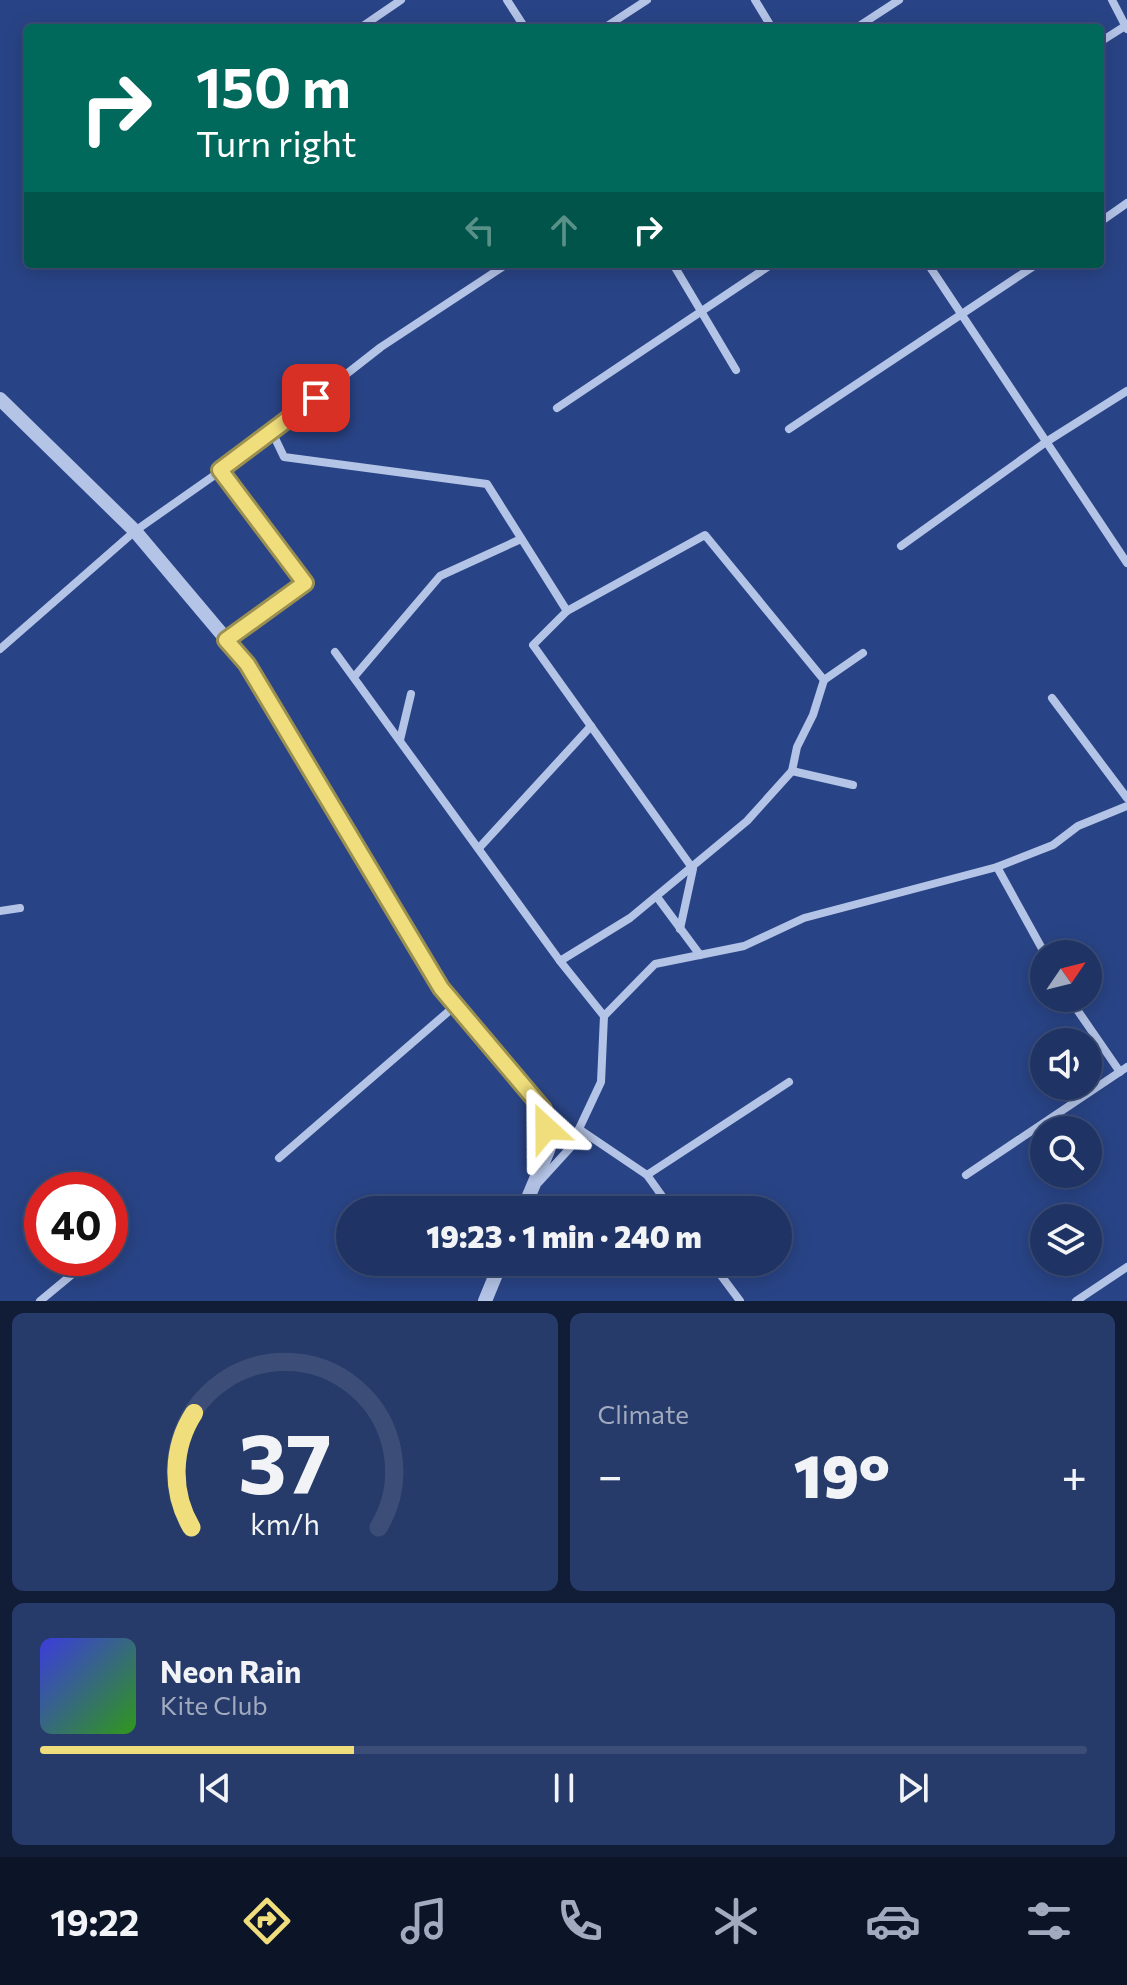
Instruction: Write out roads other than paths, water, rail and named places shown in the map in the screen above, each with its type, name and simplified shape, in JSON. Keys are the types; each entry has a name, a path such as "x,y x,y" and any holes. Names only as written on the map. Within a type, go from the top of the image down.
{"street":[{"path":"366,24 401,0"},
{"path":"507,0 522,24"},
{"path":"610,24 647,0"},
{"path":"755,0 770,24"},
{"path":"862,24 899,0"},
{"path":"1104,40 1126,28 1112,0"},
{"path":"1104,219 1127,203"},
{"path":"0,649 135,531 272,432 381,347 501,268"},
{"path":"675,268 736,370"},
{"path":"557,408 766,268"},
{"path":"931,268 1127,563"},
{"path":"789,429 1031,268"},
{"path":"901,546 1046,442 1127,391"},
{"path":"0,399 135,531 247,664 441,988 543,1109 549,1148 529,1196"},
{"path":"272,432 284,457 487,484 567,611"},
{"path":"220,470 305,583 226,640"},
{"path":"680,929 693,869 533,645 567,611 705,535 824,680"},
{"path":"354,677 440,576 521,539"},
{"path":"335,652 560,961 604,1016 601,1082 570,1148 533,1188"},
{"path":"560,961 630,918 693,869 747,821 792,771 797,747 813,715 824,680 863,653"},
{"path":"400,740 411,694"},
{"path":"1052,698 1127,798"},
{"path":"479,848 591,726"},
{"path":"792,771 853,785"},
{"path":"604,1016 655,964 744,946 804,918 997,867 1053,845 1078,826 1127,806"},
{"path":"997,867 1037,940"},
{"path":"657,897 700,955"},
{"path":"0,911 20,908"},
{"path":"279,1158 456,1005"},
{"path":"966,1175 1124,1069 1080,1012"},
{"path":"647,1175 789,1082"},
{"path":"579,1129 647,1175 662,1196"},
{"path":"1076,1301 1127,1267"},
{"path":"40,1301 70,1276"},
{"path":"485,1301 495,1276"},
{"path":"721,1276 740,1301"}]}
